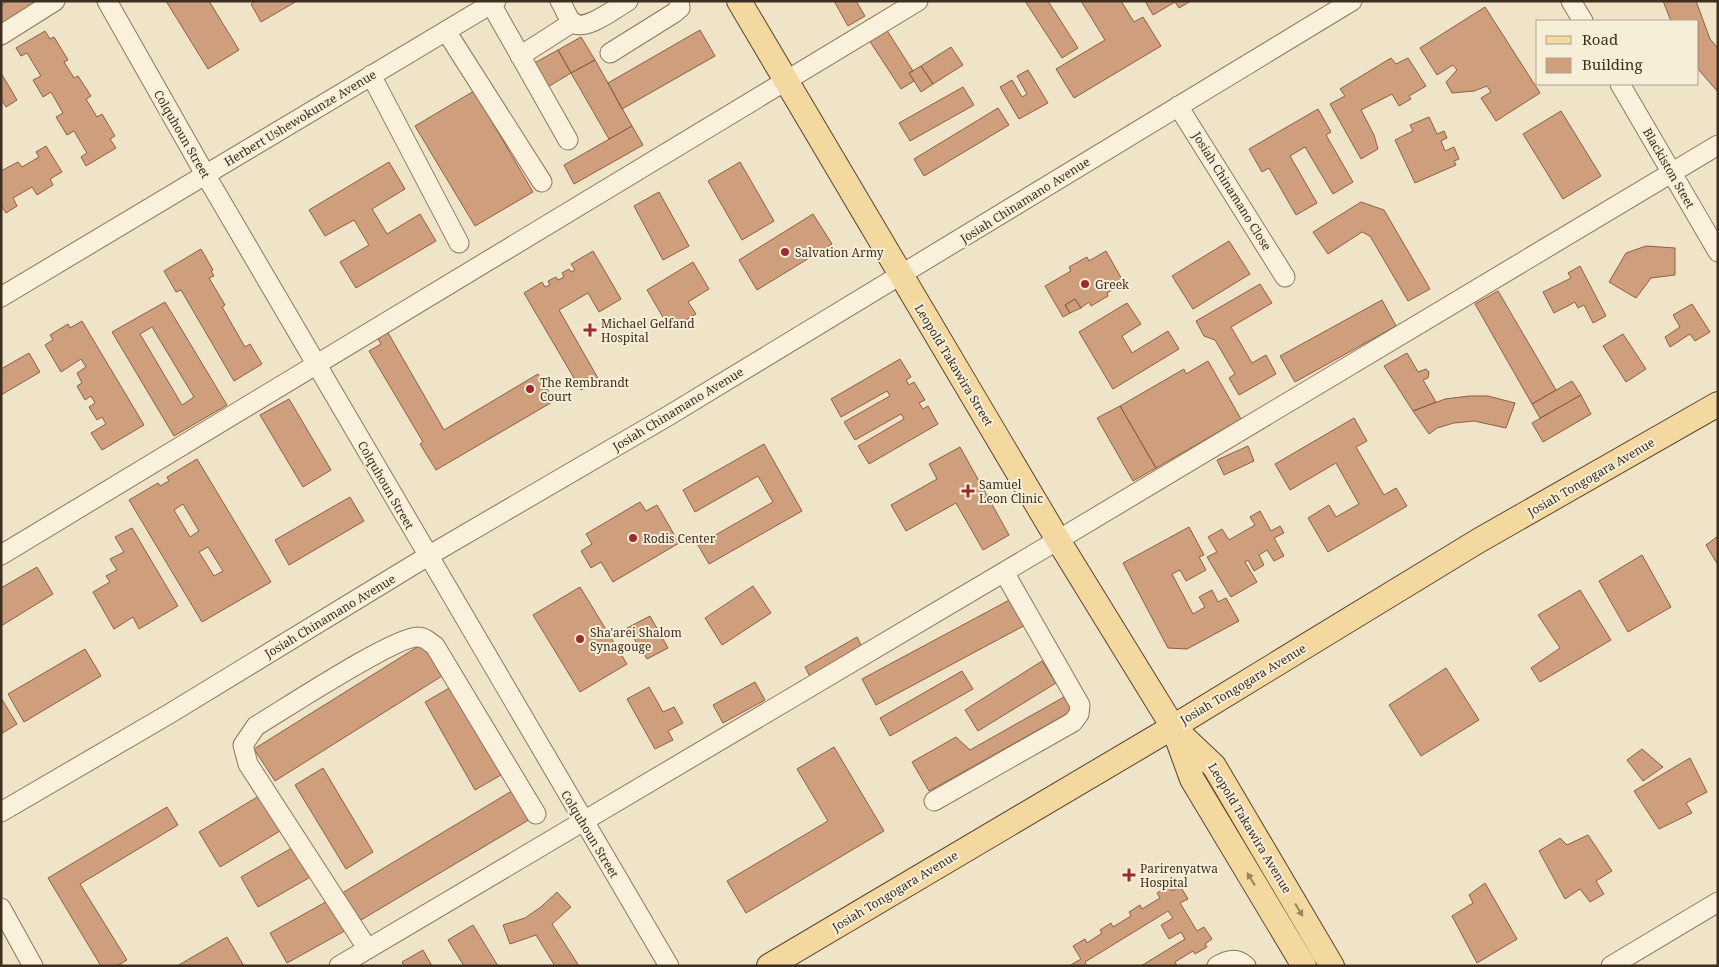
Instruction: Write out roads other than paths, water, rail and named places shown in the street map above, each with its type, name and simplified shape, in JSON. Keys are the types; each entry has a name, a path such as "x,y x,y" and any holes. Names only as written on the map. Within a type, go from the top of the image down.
{"main road":[{"name":"Leopold Takawira Street","path":"739,1 1058,540 1173,727"},
{"name":"Josiah Tongogara Avenue","path":"769,966 1173,727 1478,541 1718,404"},
{"name":"Leopold Takawira Avenue","path":"1173,727 1192,779 1304,966"},
{"name":"Leopold Takawira Avenue","path":"1173,727 1214,766 1332,966"}],"street":[{"path":"1,35 55,1"},
{"name":"Colquhoun Street","path":"106,1 316,365 669,966"},
{"path":"560,1 572,22 581,26 589,24 628,1"},
{"path":"610,53 674,13 680,8 679,1"},
{"path":"1,555 918,1"},
{"name":"Josiah Chinamano Avenue","path":"1,812 177,709 428,556 901,276 1352,1"},
{"path":"1571,1 1582,20"},
{"path":"494,3 520,56 568,140"},
{"name":"Herbert Ushewokunze Avenue","path":"1,297 494,3"},
{"path":"520,56 572,22"},
{"path":"446,31 542,182"},
{"path":"371,75 459,243"},
{"name":"Blackiston Steet","path":"1621,85 1718,252"},
{"name":"Josiah Chinamano Close","path":"1178,106 1285,277"},
{"path":"339,966 1058,540 1718,145"},
{"path":"934,801 1073,722 1079,714 1080,705 1004,572"},
{"path":"367,948 248,764 243,745 256,726 380,651 416,637 423,638 435,646 536,814"},
{"path":"1611,966 1718,902"},
{"path":"1,908 33,966"},
{"path":"1217,966 1230,960 1240,960 1246,966"}],"place":[{"name":"Salvation Army","path":"785,252"},
{"name":"Greek","path":"1085,284"},
{"name":"Michael Gelfand Hospital","path":"590,330"},
{"name":"The Rembrandt Court","path":"530,389"},
{"name":"Samuel Leon Clinic","path":"968,491"},
{"name":"Rodis Center","path":"633,538"},
{"name":"Sha'arei Shalom Synagouge","path":"580,639"},
{"name":"Parirenyatwa Hospital","path":"1129,875"}]}
